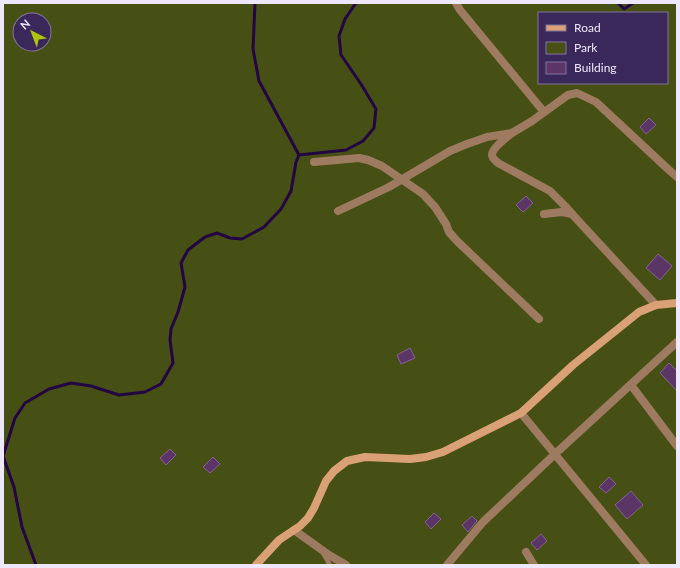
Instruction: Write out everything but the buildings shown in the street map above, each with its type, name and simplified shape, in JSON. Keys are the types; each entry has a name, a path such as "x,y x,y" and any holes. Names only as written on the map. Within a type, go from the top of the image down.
{"street":[{"path":"456,3 460,10 544,112"},
{"path":"656,305 550,191 498,163 492,154 495,149 512,133 568,95 577,93 596,102 677,177"},
{"path":"338,211 389,187 450,151 487,137 512,133"},
{"path":"314,162 359,158 382,166 422,194 435,207 446,224 449,232 457,241 539,319"},
{"path":"544,214 562,212 572,214"},
{"path":"256,565 278,540 300,526 308,518 326,481 334,471 347,461 365,457 410,459 426,457 443,452 521,413 573,365 639,312 656,305 677,303"},
{"path":"447,565 483,522 677,342"},
{"path":"630,385 677,446"},
{"path":"521,413 646,565"},
{"path":"294,530 346,565"},
{"path":"526,552 534,565"}],"lane":[{"path":"321,549 330,565"}],"green space":[{"path":"3,3 677,3 677,565 3,565"}],"waterway":[{"path":"255,3 253,49 259,81 299,155"},
{"path":"299,155 346,150 363,141 374,128 376,109 341,55 339,36 345,19 356,3"},
{"path":"618,3 624,9 633,3"},
{"path":"36,565 22,527 14,487 3,456 15,418 25,403 49,389 71,383 91,386 119,395 145,392 161,384 173,363 170,340 171,329 178,312 185,287 181,263 188,250 205,237 217,233 230,238 242,239 264,227 281,209 291,191 296,162 299,155"}]}
